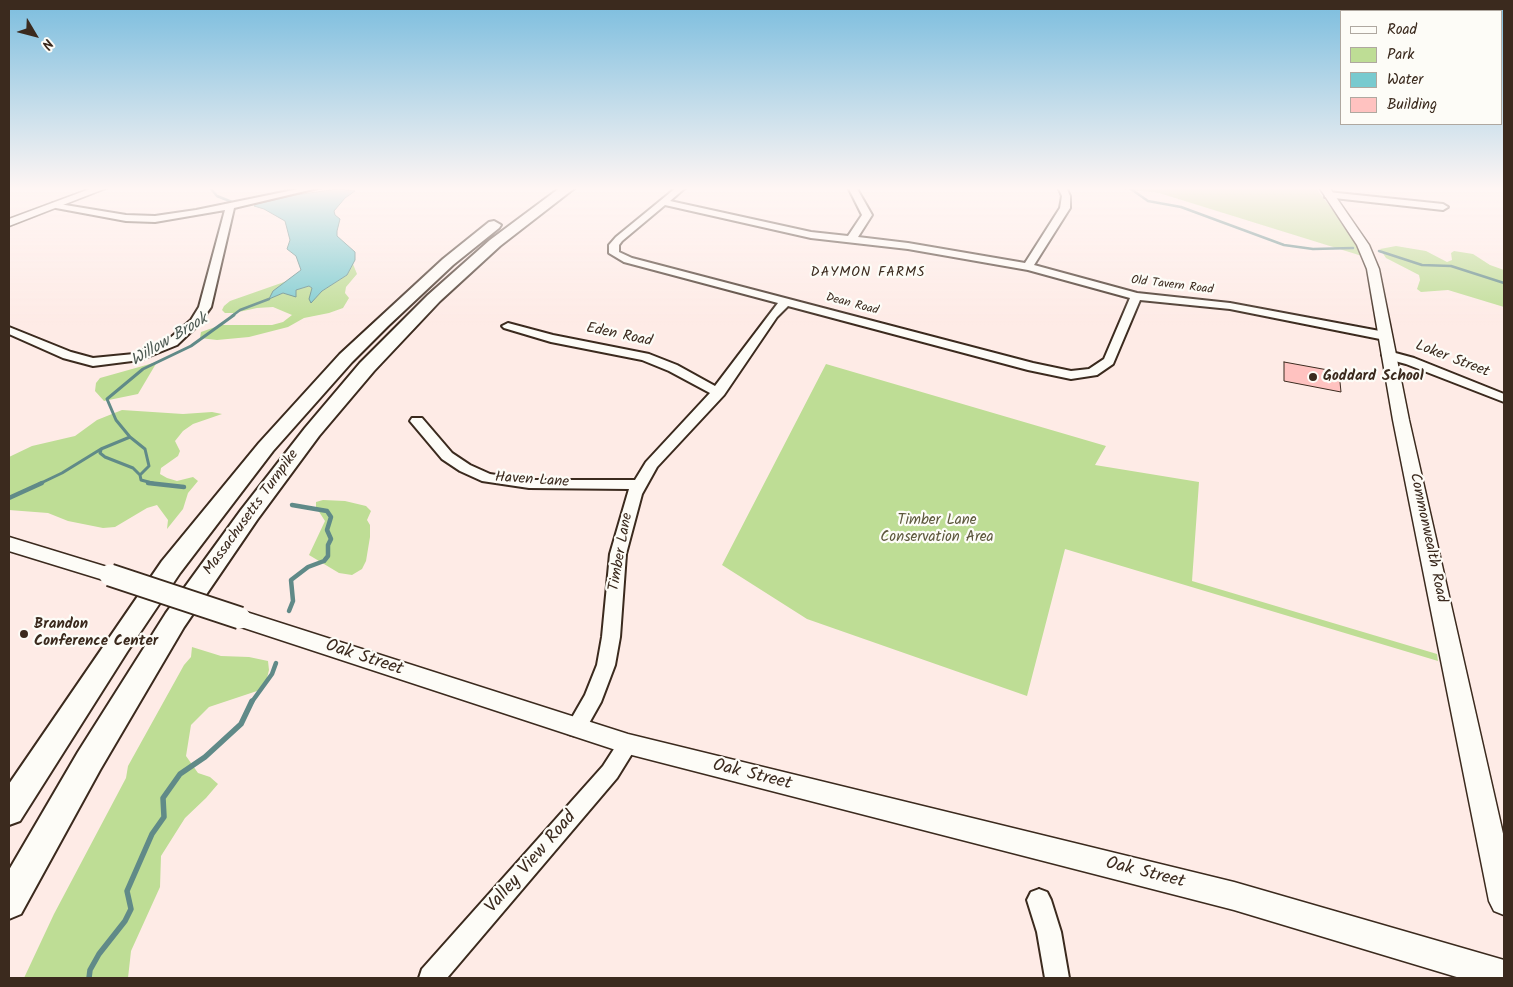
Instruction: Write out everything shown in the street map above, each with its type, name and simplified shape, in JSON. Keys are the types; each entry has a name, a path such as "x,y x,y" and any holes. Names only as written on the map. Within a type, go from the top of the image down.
{"highway":[{"name":"Massachusetts Turnpike","path":"9,810 117,645 161,582 239,480 287,422 346,358 416,290 483,233"},
{"name":"Massachusetts Turnpike","path":"9,902 89,761 175,620 249,515 307,439 367,367 434,298 507,233"}],"main road":[{"name":"Commonwealth Road","path":"1355,233 1371,261 1386,346 1504,900"},
{"name":"Oak Street","path":"9,544 110,575 628,744 1234,896 1504,976"}],"street":[{"path":"9,330 67,356 93,362 136,357 173,342 189,329 205,307 223,233"},
{"name":"Dean Road","path":"626,233 616,242 613,251 617,256 1032,367 1071,375 1094,372 1109,361 1136,296"},
{"name":"Old Tavern Road","path":"800,233 923,249 1028,267 1072,277 1136,296 1218,304 1386,346"},
{"path":"851,240 855,233"},
{"path":"1028,267 1049,233"},
{"name":"Timber Lane","path":"576,728 594,697 606,665 611,637 618,554 627,515 639,484 658,457 719,392 773,315 785,302"},
{"name":"Eden Road","path":"508,326 559,340 645,357 673,368 703,386 719,392"},
{"name":"Loker Street","path":"1386,346 1416,363 1504,398"},
{"name":"Haven Lane","path":"417,421 447,456 465,468 487,478 529,484 639,484"},
{"name":"Valley View Road","path":"431,978 579,809 610,772 628,744"},
{"path":"1039,900 1048,932 1057,978"}],"green space":[{"path":"1288,233 1350,233 1362,256"},
{"path":"1396,246 1426,251 1447,262 1452,260 1451,253 1454,251 1473,254 1490,265 1504,270 1504,307 1448,290 1421,292 1417,289 1420,280 1419,275 1386,258 1380,249"},
{"path":"353,264 357,274 346,287 345,293 349,298 343,308 304,318 288,327 249,337 217,340 200,338 201,332 221,325 272,325 283,322 292,315 273,307 234,313 225,313 222,310 230,301 287,281 269,299 283,293 296,296 296,290 309,286 312,288 311,303 322,291 347,275"},
{"path":"157,362 138,394 104,401 95,391 96,383 100,378"},
{"name":"Timber Lane Conservation Area","path":"826,364 1106,446 1095,465 1199,482 1192,581 1437,654 1438,661 1065,549 1027,696 807,619 722,565"},
{"path":"122,410 183,414 212,412 222,414 193,424 183,431 175,441 180,451 178,456 161,468 160,474 167,478 177,481 193,477 198,481 188,493 183,509 167,529 168,520 157,505 147,508 115,527 103,528 68,521 48,513 9,510 9,457 32,446 75,436 97,420"},
{"path":"323,500 345,501 366,506 371,511 367,520 370,525 370,537 366,561 362,569 352,575 339,573 309,555 325,521 316,507 316,502"},
{"path":"192,647 221,656 249,657 268,661 269,670 266,682 260,690 209,707 191,725 186,756 198,773 210,777 218,784 185,818 161,856 160,887 131,951 128,978 24,978 54,914 126,778 128,766 184,665 191,657"}],"water":[{"path":"288,233 337,233 337,236 355,252 355,260 347,275 322,291 311,303 309,299 312,288 309,286 296,290 296,297 283,293 269,299 273,291 301,270 296,256 287,249 290,240"}],"building":[{"name":"Goddard School","path":"1284,362 1339,372 1341,392 1284,381"}],"waterway":[{"path":"1252,233 1284,245 1313,249 1353,248"},
{"path":"1379,251 1422,265 1451,266 1504,283"},
{"name":"Willow Brook","path":"232,316 240,310 269,299"},
{"name":"Willow Brook","path":"130,437 116,420 107,399 143,369 191,346 234,315"},
{"path":"39,484 62,473 101,449 130,437"},
{"name":"Willow Brook","path":"130,437 145,449 149,466 140,475"},
{"path":"101,450 100,453 105,457 133,468 140,475"},
{"name":"Willow Brook","path":"140,475 141,480 155,484"},
{"path":"9,498 42,483"},
{"name":"Willow Brook","path":"148,483 155,484"},
{"name":"Willow Brook","path":"155,484 184,487"},
{"name":"Willow Brook","path":"289,611 293,601 291,580 308,567 324,561 328,556 328,545 331,539 327,530 331,517 327,511 292,505"},
{"name":"Willow Brook","path":"251,703 272,674 276,663"},
{"name":"Willow Brook","path":"89,978 90,970 99,954 125,921 131,909 127,891 152,834 164,817 163,798 180,774 205,757 241,724 251,703"}],"place":[{"name":"Goddard School","path":"1313,377"},
{"name":"Brandon Conference Center","path":"24,634"}],"district":[{"name":"DAYMON FARMS","path":"868,274"}]}
